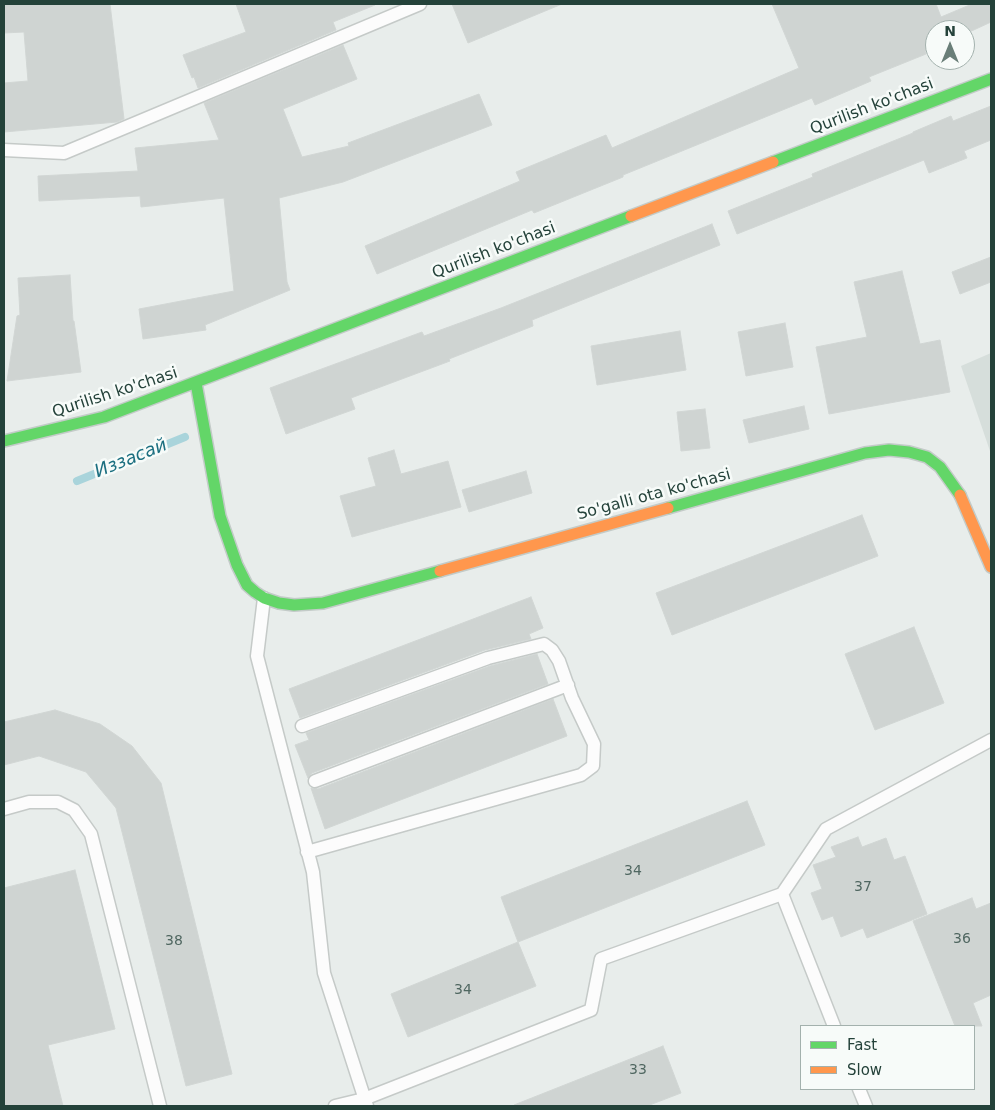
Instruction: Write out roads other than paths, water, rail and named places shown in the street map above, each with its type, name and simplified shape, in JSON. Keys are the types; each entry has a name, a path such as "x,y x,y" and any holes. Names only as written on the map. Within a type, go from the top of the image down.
{"street":[{"name":"Qurilish ko'chasi","path":"4,441 104,417 991,79"},
{"path":"196,383 220,516 241,575 247,585 264,598"},
{"name":"So'galli ota ko'chasi","path":"264,598 294,605 323,603 865,453 888,450 909,452 927,457 940,467 958,490 991,567"}],"lane":[{"path":"4,150 64,152 420,4"},
{"path":"264,598 257,656 313,872 324,973 366,1103"},
{"path":"302,726 488,658 544,644 552,650 559,661 594,744 592,766 582,775 307,852"},
{"path":"315,781 568,685"},
{"path":"335,1106 366,1103 591,1010 601,959 782,894 826,828 991,740"},
{"path":"4,808 30,802 58,802 74,810 91,834 160,1106"},
{"path":"782,894 834,1025"},
{"path":"859,1090 866,1106"}],"waterway":[{"name":"Иззасай","path":"77,481 185,437"}]}
